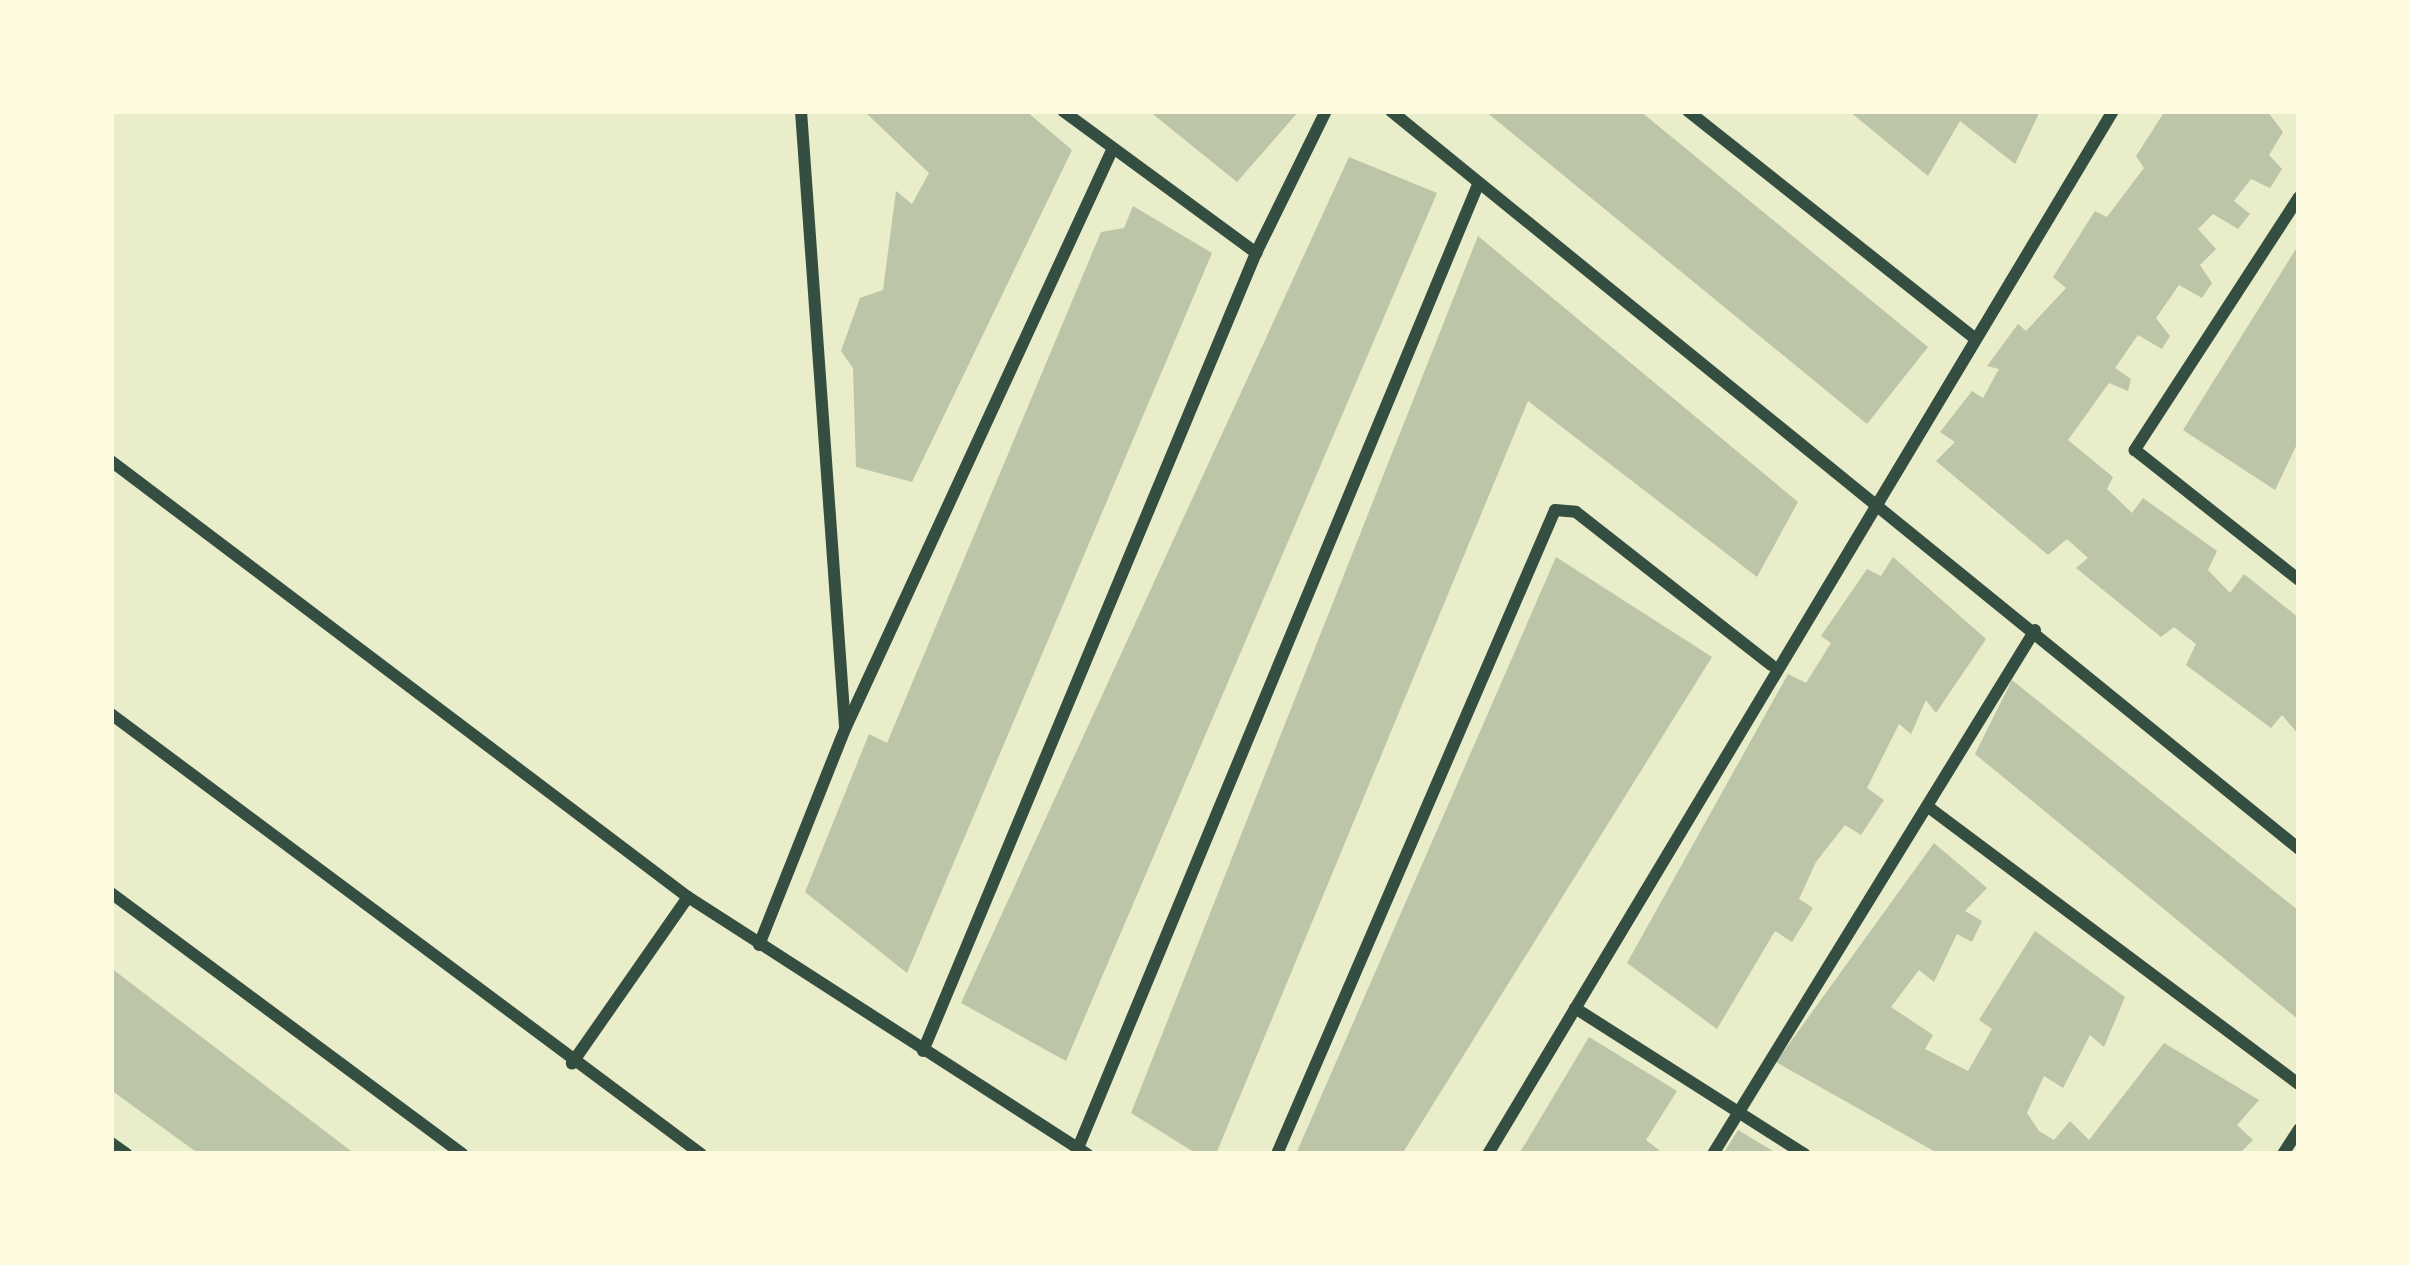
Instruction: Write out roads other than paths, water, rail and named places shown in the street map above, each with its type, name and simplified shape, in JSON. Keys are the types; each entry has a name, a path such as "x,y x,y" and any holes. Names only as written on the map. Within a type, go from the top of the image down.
{"street":[{"path":"801,111 845,729"},
{"path":"1063,111 1256,253"},
{"path":"923,1051 1256,253 1326,111"},
{"path":"1391,111 1478,187 1872,507 2036,630 2299,849"},
{"path":"1688,111 1974,338"},
{"path":"1488,1154 1772,665 2113,111"},
{"path":"759,945 845,729 1112,150"},
{"path":"111,461 688,897 1083,1151 1478,187"},
{"path":"2299,196 2135,450 2299,580"},
{"path":"1277,1154 1555,510 1576,512 1772,665"},
{"path":"1713,1154 2036,630"},
{"path":"111,713 572,1063 701,1154"},
{"path":"1927,806 2299,1084"},
{"path":"111,893 463,1154"},
{"path":"572,1063 688,897"},
{"path":"1575,1008 1804,1154"},
{"path":"2283,1154 2299,1129"},
{"path":"111,1143 127,1154"}]}
